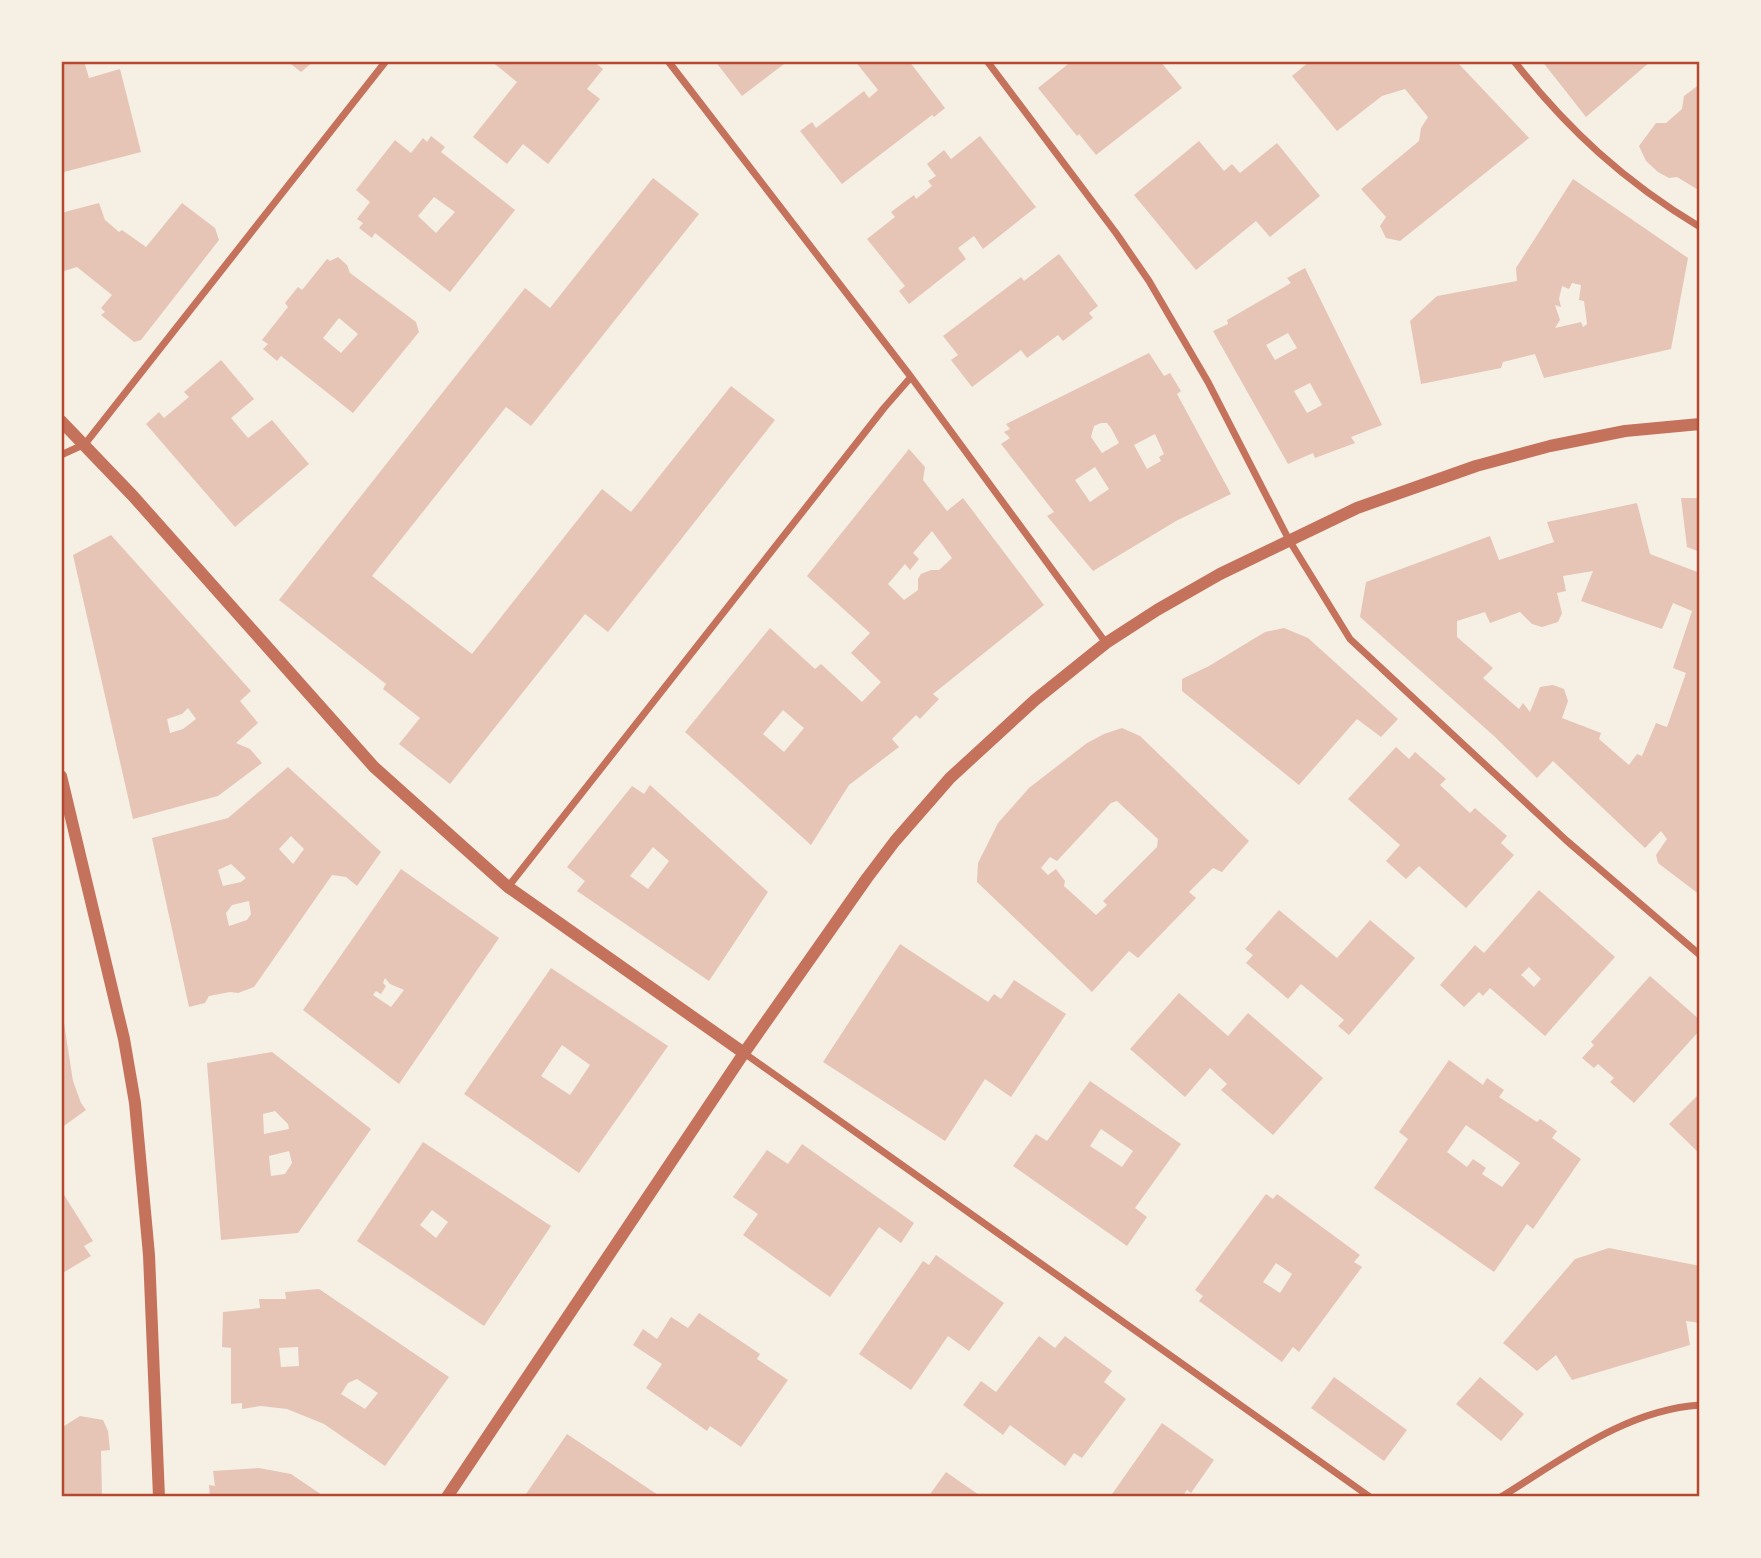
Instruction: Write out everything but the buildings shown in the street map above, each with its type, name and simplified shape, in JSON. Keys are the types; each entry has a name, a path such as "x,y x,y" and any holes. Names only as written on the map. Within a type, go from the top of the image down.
{"street":[{"path":"61,455 85,444 386,61"},
{"path":"668,61 911,377 1106,643"},
{"path":"986,61 1109,223 1149,281 1208,382 1289,540 1350,639 1567,841 1700,955"},
{"path":"1514,61 1542,97 1602,158 1651,197 1700,227"},
{"path":"508,887 911,377"},
{"path":"61,421 85,444 374,767 508,887 1370,1497"},
{"path":"447,1497 744,1053 867,878 916,815 985,745 1106,643 1220,574 1337,516 1407,489 1501,459 1625,431 1700,424"},
{"path":"61,776 124,1039 135,1103 149,1255 159,1497"},
{"path":"1502,1497 1615,1429 1640,1417 1700,1405"}]}
